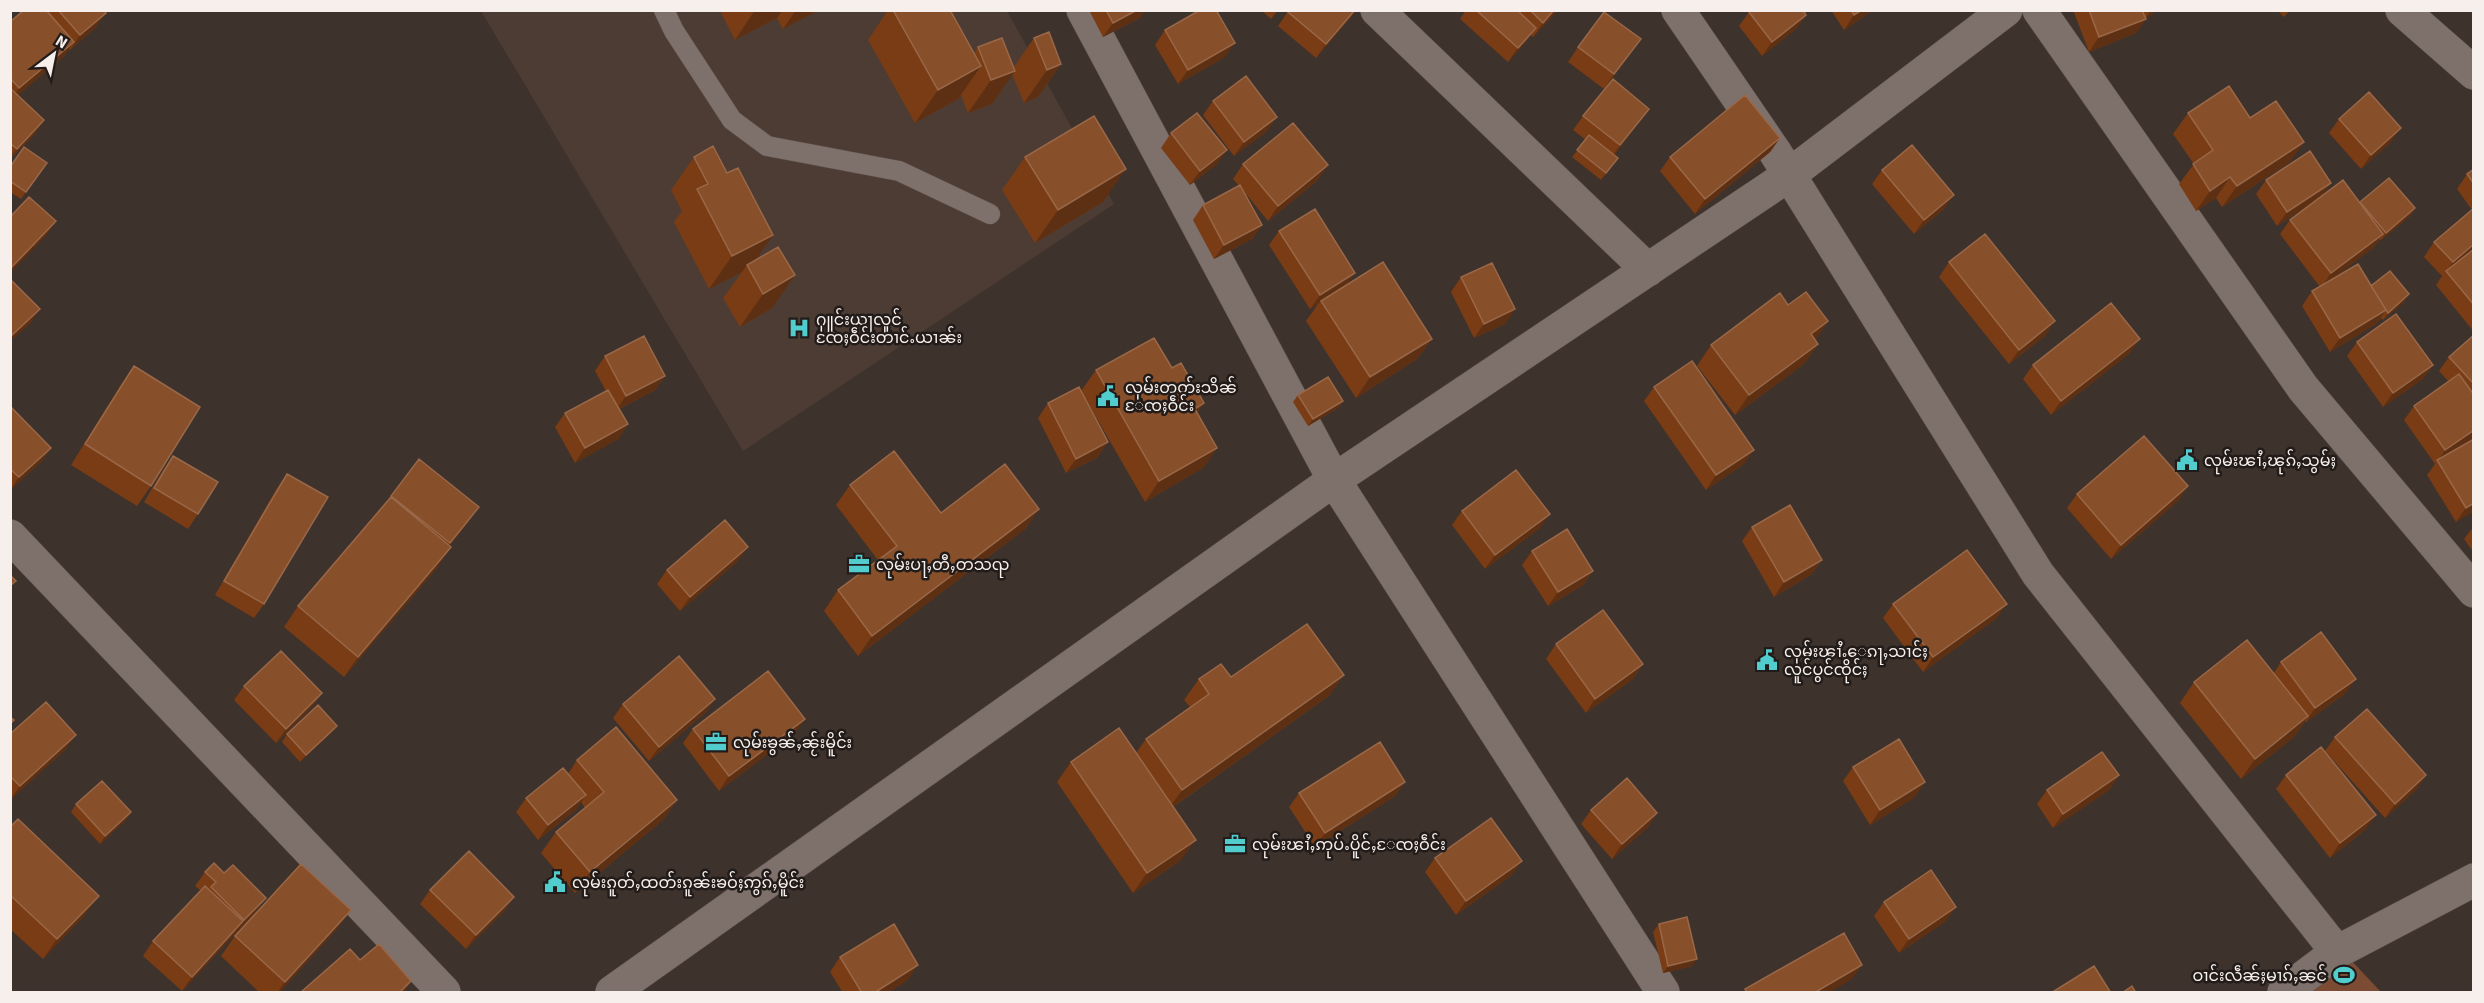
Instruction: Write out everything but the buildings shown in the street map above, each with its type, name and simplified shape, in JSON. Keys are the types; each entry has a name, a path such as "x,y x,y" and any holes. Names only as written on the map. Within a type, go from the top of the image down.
{"street":[{"path":"1083,10 1334,480 1663,993"},
{"path":"1377,10 1648,270"},
{"path":"1678,10 1789,175 2038,574 2337,952"},
{"path":"612,993 1334,480 1789,175 2006,10"},
{"path":"2039,10 2303,388 2474,591"},
{"path":"2402,10 2474,73"},
{"path":"10,536 444,993"},
{"path":"2284,993 2337,952 2474,880"}],"lane":[{"path":"664,10 674,31 732,120 767,146 899,171 990,214"}],"shaded area":[{"name":"ႁူင်းယႃလူင် ၸႄႈဝဵင်းတၢင်ႉယၢၼ်း","path":"481,11 1007,11 1114,204 743,451"},
{"name":"ဝၢင်းလဵၼ်ႈမၢၵ်ႇၼင်","path":"2349,958 2381,992 2296,992"}],"place":[{"name":"ႁူင်းယႃလူင် ၸႄႈဝဵင်းတၢင်ႉယၢၼ်း","path":"799,328"},
{"name":"လုမ်းတတ်းသိၼ် ႄၸႈဝဵင်း","path":"1108,396"},
{"name":"လုမ်းၽၢႆႇၽုၵ်ႇသွမ်ႈ","path":"2187,460"},
{"name":"လုမ်းပႃႇတီႇတသၺ","path":"859,564"},
{"name":"လုမ်းၽၢႆႇေၵႃႇသၢင်ႈ လူင်ပွင်ၸိုင်ႈ","path":"1767,660"},
{"name":"လုမ်းၶွၼ်ႇၼႂ်းမိူင်း","path":"716,742"},
{"name":"လုမ်းၽၢႆႇဢုပ်ႉပိူင်ႇႄၸႈဝဵင်း","path":"1235,844"},
{"name":"လုမ်းၵူတ်ႇထတ်းၵူၼ်းၶဝ်ႈဢွၵ်ႇမိူင်း","path":"555,882"},
{"name":"ဝၢင်းလဵၼ်ႈမၢၵ်ႇၼင်","path":"2344,975"}]}
